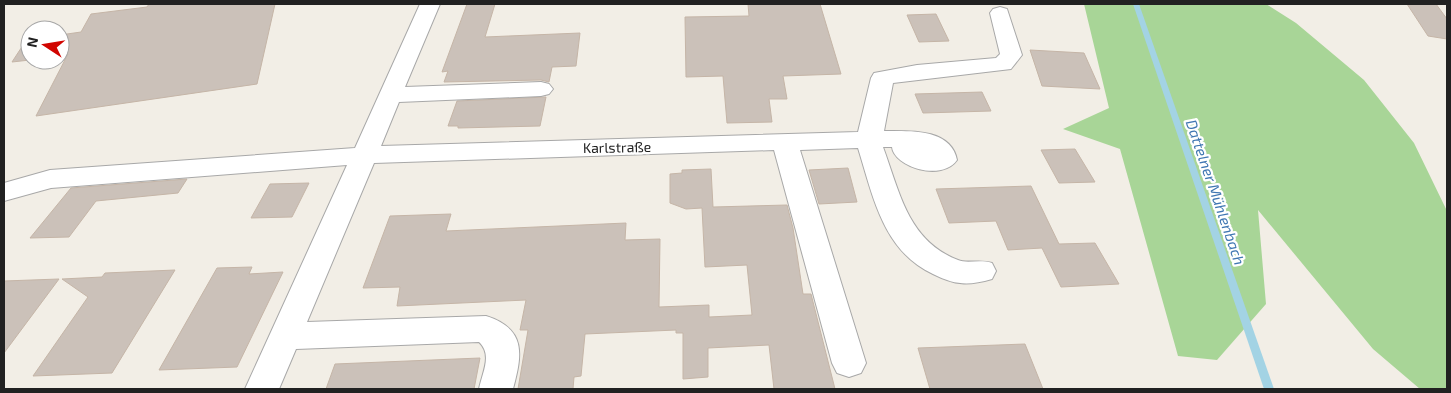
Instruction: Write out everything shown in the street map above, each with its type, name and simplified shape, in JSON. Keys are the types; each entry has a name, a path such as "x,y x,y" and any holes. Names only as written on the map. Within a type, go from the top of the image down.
{"street":[{"path":"262,389 430,4"},
{"path":"981,271 958,273 916,250 896,222 869,142 882,78 917,72 1003,64 1011,55 1000,13"},
{"path":"391,95 541,89"},
{"name":"Karlstraße","path":"4,192 50,179 365,154 912,140"},
{"path":"785,144 849,363"},
{"path":"286,336 486,329 501,342 504,357 496,389"}],"green space":[{"path":"1084,4 1266,4 1296,23 1364,80 1414,143 1447,211 1447,389 1420,389 1373,349 1258,210 1266,304 1217,360 1178,356 1120,149 1063,129 1109,108"}],"building":[{"path":"149,4 275,4 257,84 36,116 60,70 70,70 70,34 81,32 91,14 147,7"},
{"path":"467,4 495,4 485,37 580,33 576,66 552,67 549,82 541,80 444,82 448,71 442,72"},
{"path":"748,4 820,4 841,74 783,76 787,99 769,99 772,122 727,123 723,76 686,77 685,17 749,16"},
{"path":"1407,4 1436,4 1447,19 1447,39 1428,36"},
{"path":"936,14 949,41 919,42 907,15"},
{"path":"20,50 20,61 12,62"},
{"path":"1030,50 1084,53 1100,89 1042,86"},
{"path":"982,92 991,111 923,113 915,94"},
{"path":"546,97 540,126 458,128 458,126 448,126 457,101"},
{"path":"1075,149 1095,182 1059,183 1041,150"},
{"path":"848,168 857,202 819,204 809,170"},
{"path":"711,169 713,207 787,205 793,228 803,294 811,294 835,389 774,389 769,345 708,348 708,377 683,379 683,333 676,333 676,330 585,334 581,376 574,377 573,389 518,389 528,330 520,330 526,300 397,306 400,287 363,288 390,216 451,214 446,231 626,223 625,240 660,239 659,307 709,305 709,317 752,315 747,265 705,267 702,208 686,209 670,203 670,174 682,173 682,170"},
{"path":"187,179 178,193 96,201 69,237 30,238 71,188"},
{"path":"309,183 292,217 251,218 270,184"},
{"path":"1031,186 1059,244 1095,243 1119,284 1061,287 1042,248 1008,250 996,221 949,223 936,189"},
{"path":"252,267 249,274 283,272 237,367 159,370 217,268"},
{"path":"175,270 112,373 33,376 88,297 62,279 102,277 105,273"},
{"path":"59,279 4,353 4,281"},
{"path":"1025,344 1043,389 930,389 918,348"},
{"path":"480,358 474,389 326,389 335,364"}],"waterway":[{"name":"Dattelner Mühlenbach","path":"1136,4 1269,389"}]}
